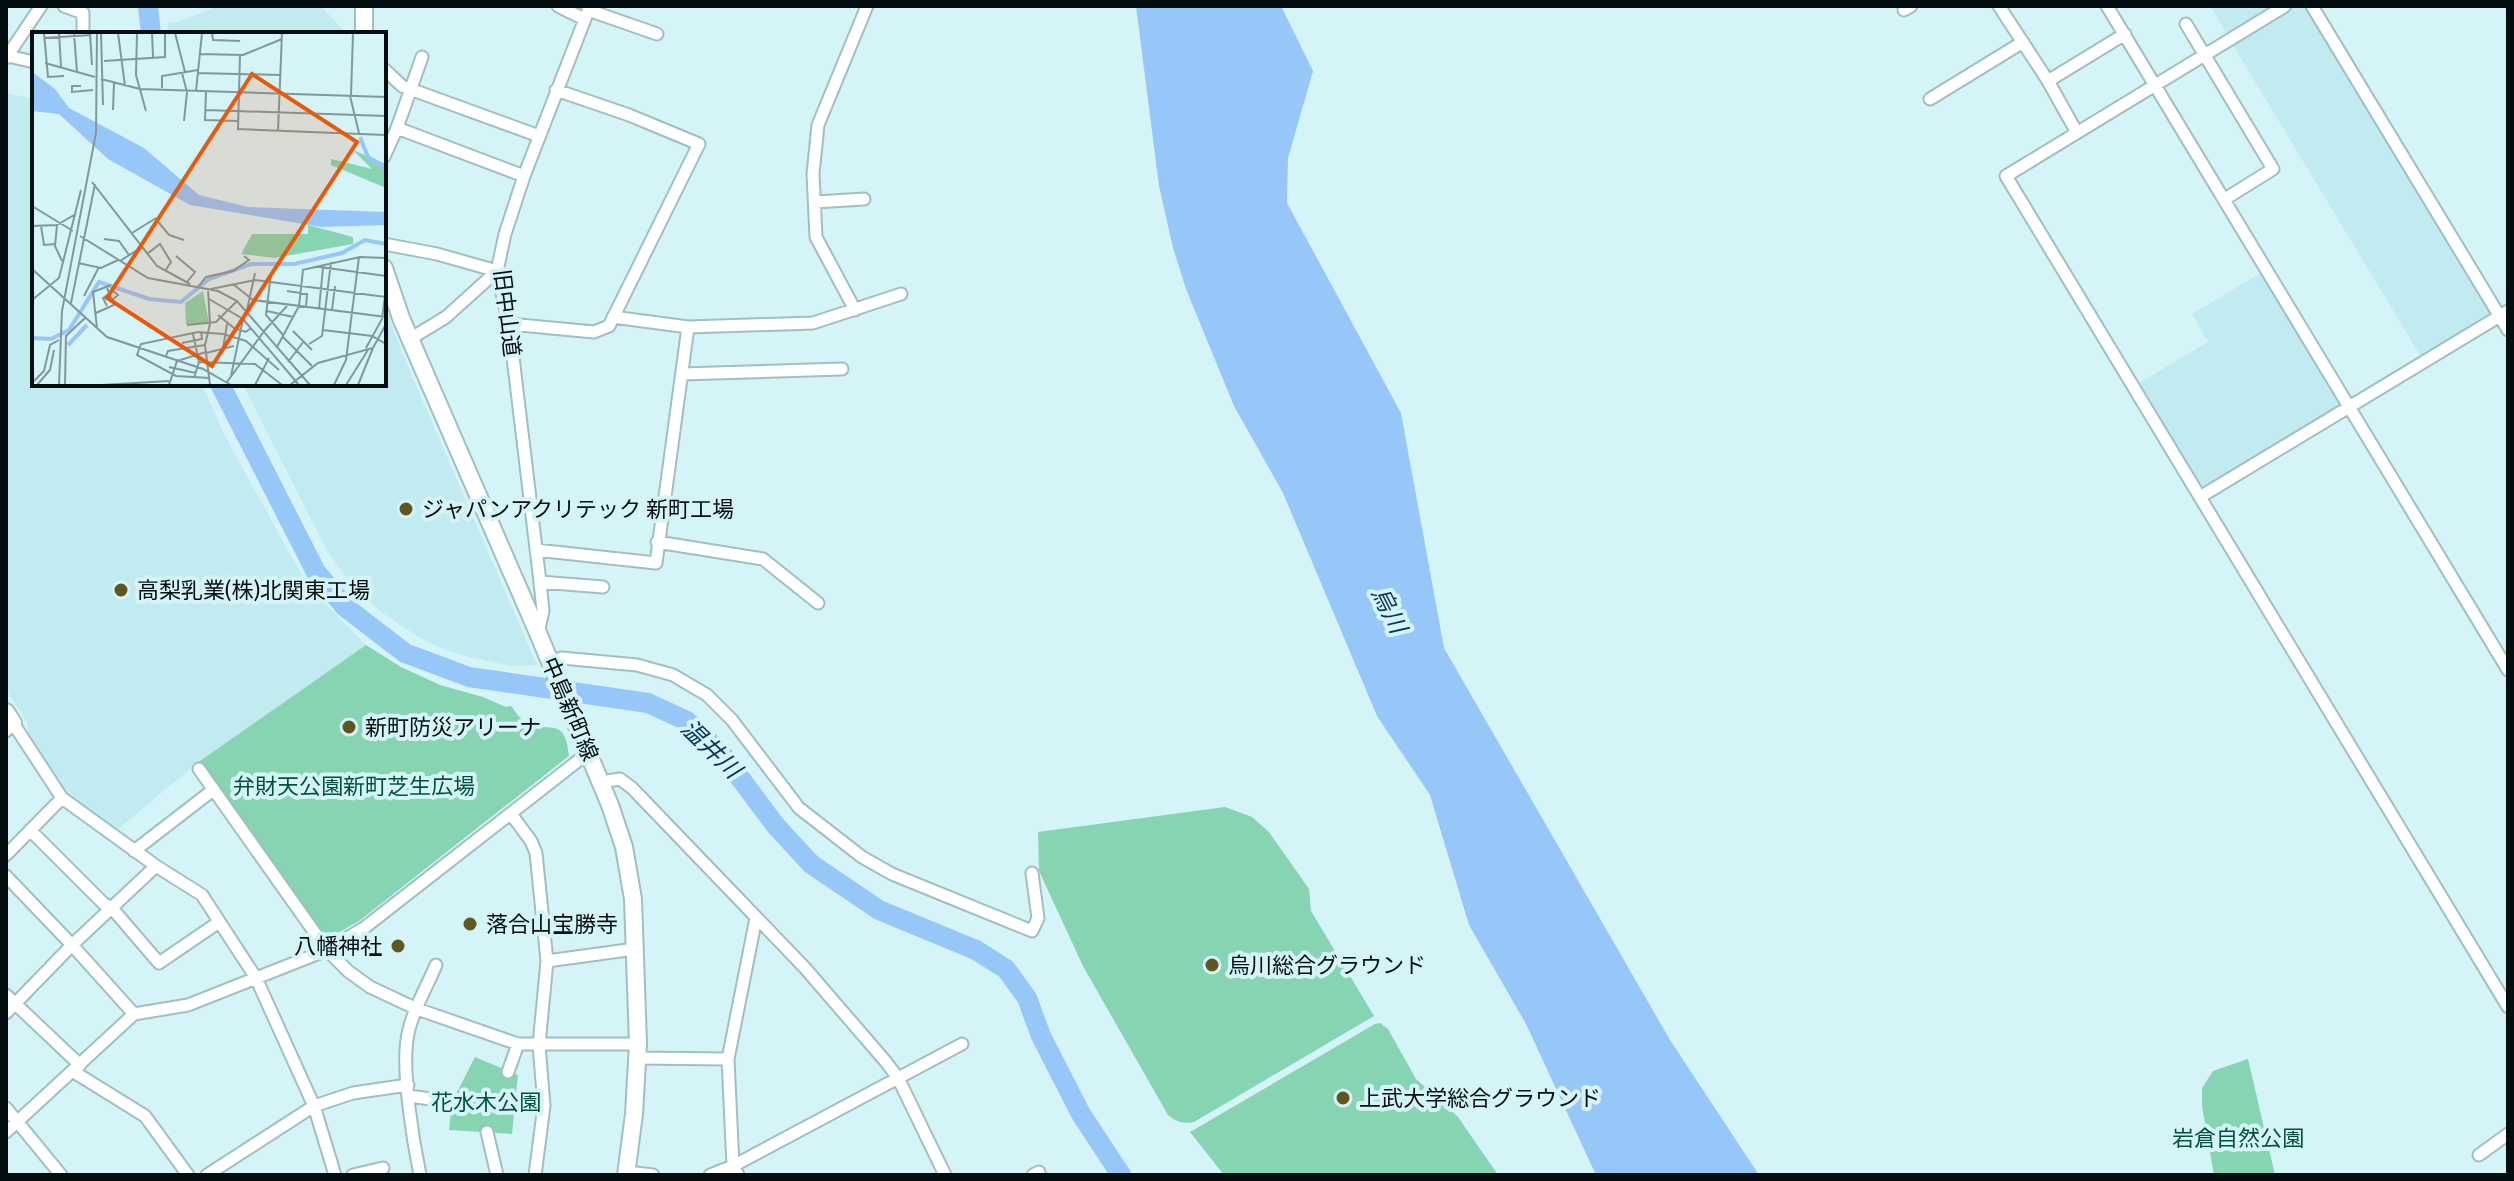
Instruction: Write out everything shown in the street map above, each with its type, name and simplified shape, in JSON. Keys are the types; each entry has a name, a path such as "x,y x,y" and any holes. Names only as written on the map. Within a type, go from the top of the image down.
{"main road":[{"path":"364,6 364,32"},
{"name":"中島新町線","path":"386,273 410,339 601,782 621,838 628,865 635,949 638,1051 627,1173"}],"street":[{"path":"32,62 7,57 41,6"},
{"path":"64,6 83,13 83,32"},
{"path":"558,6 657,34"},
{"path":"855,310 816,237 813,174 818,125 867,6"},
{"path":"1999,6 2076,131"},
{"path":"2107,6 2508,670"},
{"path":"2285,6 2006,176 2508,1007"},
{"path":"2312,6 2504,313 2508,330"},
{"name":"旧中山道","path":"538,633 543,611 540,582 509,324 497,271 505,234 524,176 587,12"},
{"path":"2186,24 2273,169 2225,199"},
{"path":"2048,81 2125,34"},
{"path":"1930,99 2023,42"},
{"path":"386,153 422,57"},
{"path":"386,71 402,86 539,136"},
{"path":"509,324 594,332 609,326 699,144 629,115 556,90"},
{"path":"397,128 524,176"},
{"path":"816,202 864,199"},
{"path":"386,244 437,254 497,271"},
{"path":"410,339 446,317 497,271"},
{"path":"613,317 688,327 813,323 901,294"},
{"path":"2200,497 2504,313"},
{"path":"536,550 656,563 688,327"},
{"path":"682,374 842,369"},
{"path":"657,542 763,559 818,603"},
{"path":"540,582 603,587"},
{"path":"551,666 562,658 637,665 673,675 707,695 732,720 799,808 862,857 892,874 1032,931 1038,918 1032,873"},
{"path":"8,722 62,798 134,851 202,895 256,978 314,1106 335,1175"},
{"path":"6,1132 134,1014 188,1005 327,950 364,928 588,753"},
{"path":"199,769 327,950 370,987 417,1009 518,1044 728,1059"},
{"path":"601,782 620,779 632,788 805,968 898,1078 945,1175"},
{"path":"134,851 213,790"},
{"path":"6,855 62,798"},
{"path":"511,814 536,853 547,961 539,1045 544,1106 535,1175"},
{"path":"30,830 104,904 111,907 159,963 219,922"},
{"path":"6,1013 10,1000 156,866"},
{"path":"6,876 134,1014"},
{"path":"735,1170 728,1059 756,918"},
{"path":"547,961 635,949"},
{"path":"420,1175 406,1042 436,965"},
{"path":"10,1000 77,1068 145,1116 188,1175"},
{"path":"508,1072 518,1044"},
{"path":"710,1175 735,1170 962,1044"},
{"path":"207,1175 314,1106 353,1093 409,1090 452,1102"},
{"path":"6,1108 61,1175"},
{"path":"487,1132 497,1175"},
{"path":"2479,1155 2508,1134"},
{"path":"353,1175 383,1168"},
{"path":"627,1173 653,1175"}],"shaded area":[{"path":"218,6 321,6 345,32 168,32 168,23"},
{"path":"2210,6 2278,6 2229,37"},
{"path":"2293,6 2306,6 2491,312 2421,357 2233,45"},
{"path":"6,93 32,99 32,386 203,386 224,434 307,585 366,645 197,763 117,830 66,794 30,742 27,722 6,690"},
{"path":"2262,272 2343,405 2205,487 2198,483 2136,385 2208,342 2192,314"},
{"path":"386,309 537,665 511,666 465,656 417,636 381,612 351,584 326,549 244,386 386,386"}],"green space":[{"name":"弁財天公園新町芝生広場","path":"366,645 401,667 440,685 511,706 524,721 532,725 559,730 564,734 569,756 359,921 323,939 197,763"},
{"name":"烏川総合グラウンド","path":"1225,807 1252,817 1269,832 1309,889 1311,911 1374,1016 1194,1122 1183,1123 1168,1115 1083,966 1039,871 1038,832"},
{"name":"上武大学総合グラウンド","path":"1380,1023 1388,1029 1416,1079 1458,1117 1498,1175 1224,1175 1190,1132 1375,1024"},
{"name":"花水木公園","path":"475,1057 518,1075 512,1134 449,1130 452,1102"},
{"name":"岩倉自然公園","path":"2248,1059 2275,1175 2214,1175 2202,1106 2202,1088 2213,1071"}],"water":[{"name":"烏川","path":"1136,6 1281,6 1313,71 1288,158 1287,203 1401,413 1444,648 1670,1040 1759,1175 1596,1175 1526,1024 1469,925 1430,795 1377,716 1283,493 1234,406 1186,289 1159,186"}],"waterway":[{"name":"温井川","path":"148,6 151,32"},
{"name":"温井川","path":"221,386 316,572 345,607 405,653 469,677 648,703 687,721 722,754 776,826 811,864 879,910 976,950 1006,969 1027,998 1041,1036 1081,1114 1121,1175"}],"place":[{"name":"ジャパンアクリテック 新町工場","path":"406,509"},
{"name":"高梨乳業(株)北関東工場","path":"121,590"},
{"name":"新町防災アリーナ","path":"349,727"},
{"name":"落合山宝勝寺","path":"470,924"},
{"name":"八幡神社","path":"398,946"},
{"name":"烏川総合グラウンド","path":"1212,965"},
{"name":"上武大学総合グラウンド","path":"1343,1098"}]}
